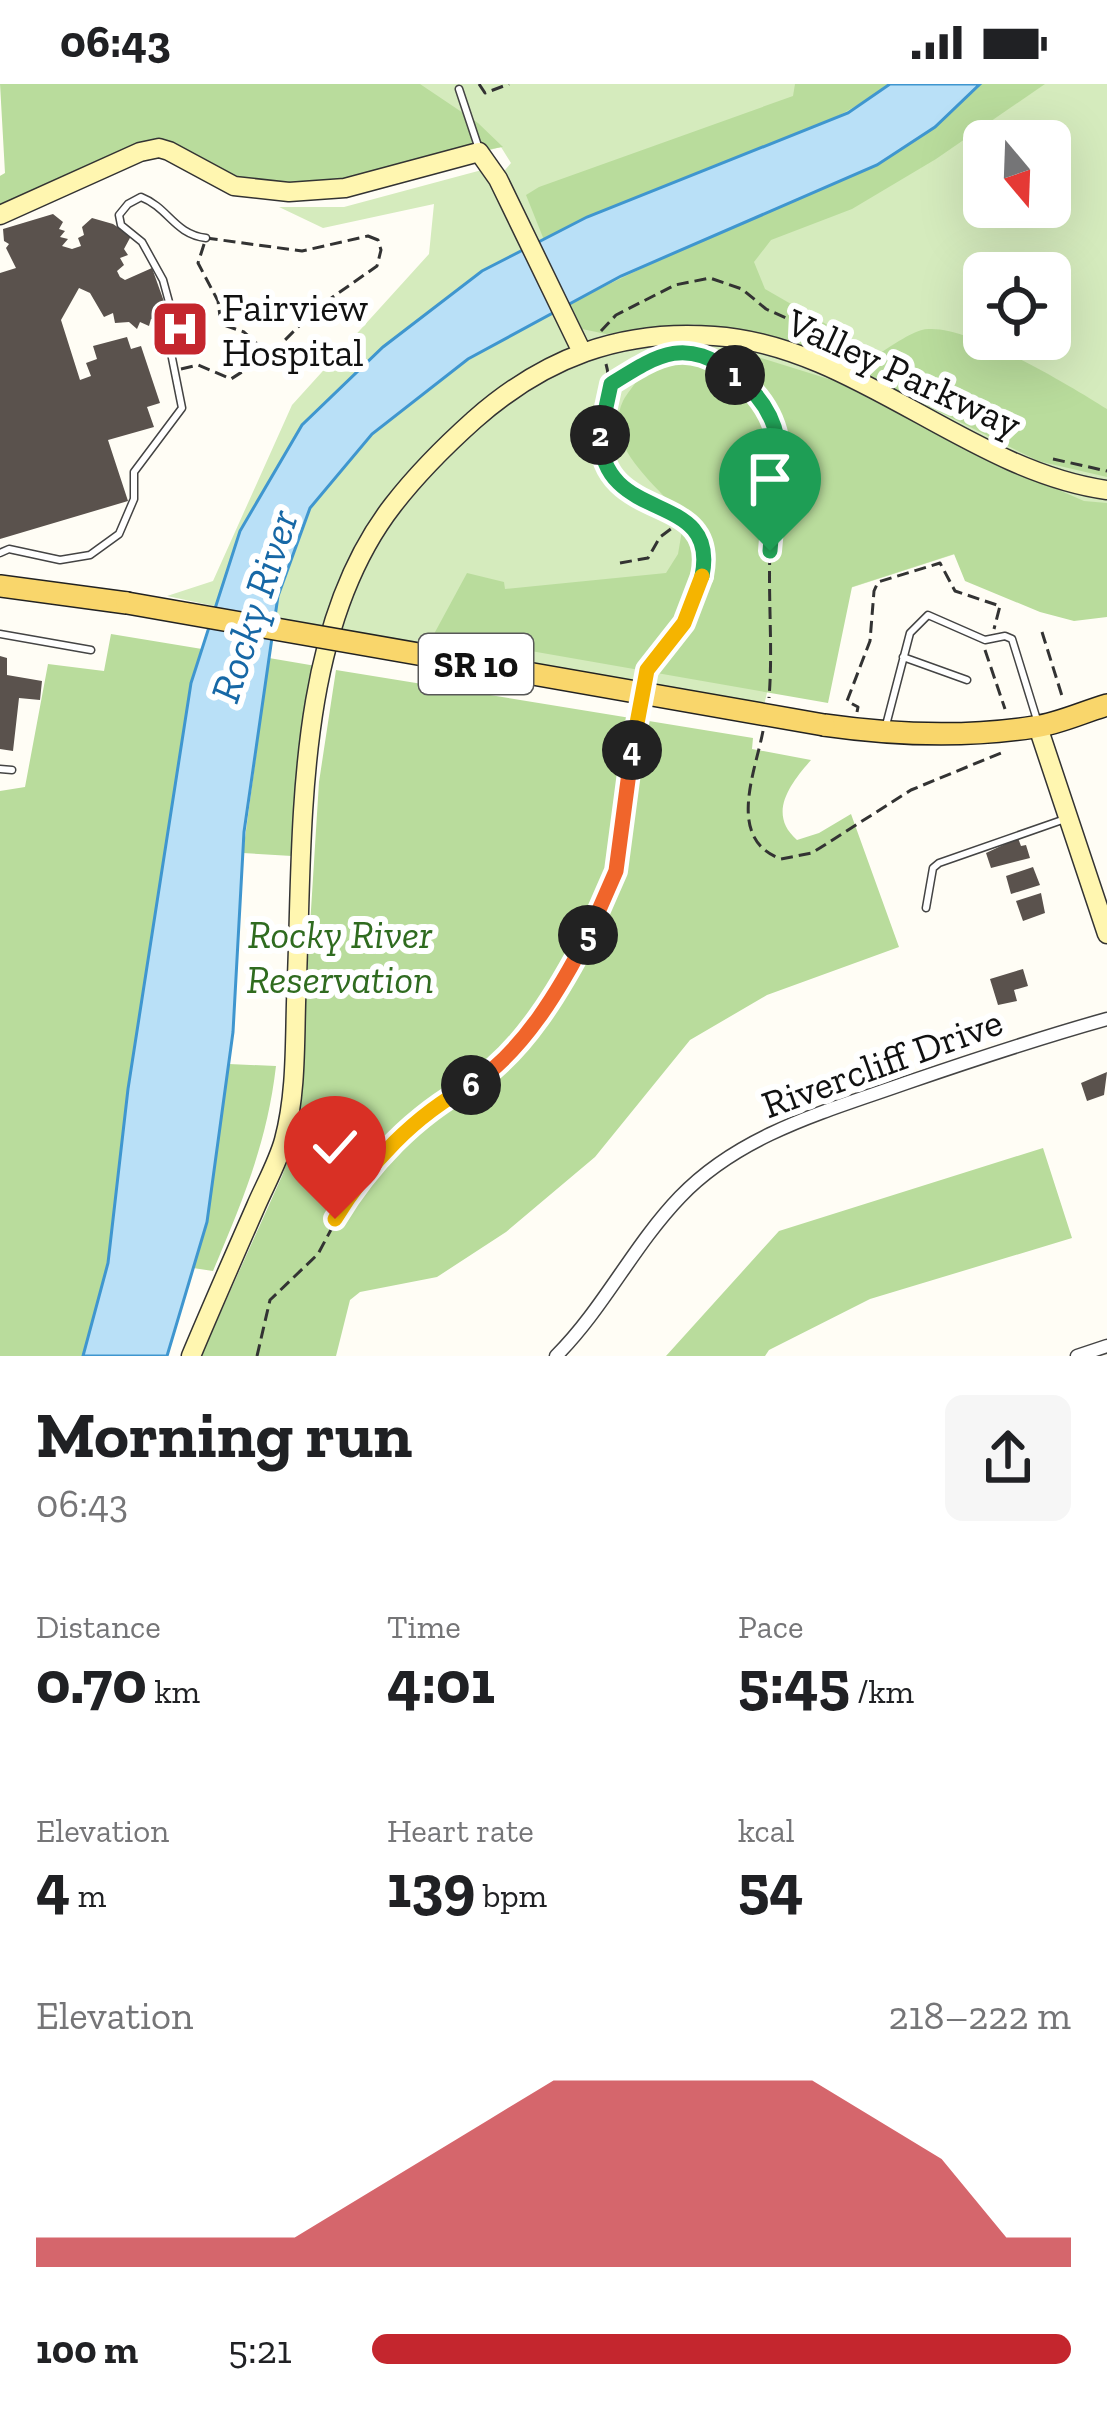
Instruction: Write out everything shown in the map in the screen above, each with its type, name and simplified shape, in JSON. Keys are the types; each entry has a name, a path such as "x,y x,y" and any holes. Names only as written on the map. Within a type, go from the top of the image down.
{"main road":[{"name":"SR 10","path":"0,586 128,603 885,733 919,736 1039,727 1107,705"}],"street":[{"path":"0,215 158,148 234,186 290,192 345,188 479,152 498,179 581,350"},
{"name":"Valley Parkway","path":"191,1356 284,1141 310,736 338,611 359,561 391,507 449,443 526,381 581,350 676,334 753,340 833,371 1053,480 1107,490"},
{"path":"1039,727 1107,934"},
{"name":"Rivercliff Drive","path":"556,1356 681,1196 753,1142 1010,1047 1107,1019"},
{"path":"1076,1356 1107,1346"}],"lane":[{"path":"458,89 479,152"},
{"path":"0,553 9,549 60,560 90,556 119,534 134,499 134,472 182,407 171,353 170,302 163,280 142,242 121,225 119,215 141,197 156,203 178,231 206,238"},
{"path":"885,733 912,628 928,616 985,640 1008,637 1039,727"},
{"path":"0,634 91,650"},
{"path":"903,657 967,680"},
{"path":"0,769 12,770"},
{"path":"926,908 933,868 939,863 1069,818"}],"path":[{"path":"479,84 485,93 509,84"},
{"path":"368,236 378,239 377,266 317,308 277,348 264,350 244,332 221,324 218,301 198,262 206,238 302,251 368,236"},
{"path":"176,370 198,365 231,379 262,359 264,350"},
{"path":"611,384 654,357 682,351 727,369 763,402 780,443 782,462 770,551 769,704"},
{"path":"602,354 611,384 600,444 613,476 630,496 684,519 702,547 702,576 684,623 647,670 643,686"},
{"path":"620,563 648,558 660,537 684,519"},
{"path":"857,713 858,706 847,701 866,659 878,582 940,562 955,591 1000,605 993,631"},
{"path":"1042,632 1062,696"},
{"path":"985,650 1005,709"},
{"path":"257,1356 270,1300 318,1254 349,1196 410,1128 498,1064 569,971 616,871 639,708"},
{"path":"765,724 748,820 757,844 781,859 812,853 911,790 1001,753"}],"green space":[{"path":"0,84 420,84 478,123 503,147 365,176 291,185 232,177 175,145 0,209 0,176 5,173"},
{"path":"15,84 1107,84 1107,617 1014,535 773,613 769,684 760,723 167,596 213,581 292,405 429,254 434,204 323,228 279,207 344,207 493,167 499,177 511,163 501,147 341,190 157,138 0,220 0,176 28,163"},
{"path":"795,84 890,84 808,131 544,240 526,195 793,96"},
{"path":"980,84 1045,84 993,120 963,120 963,140 852,209 771,240 754,262 765,289 878,354 928,329 963,335 963,360 1021,360 1107,409 1107,477 1038,461 850,367 770,336 694,324 606,334 582,329 570,303 935,127"},
{"path":"653,342 748,354 835,381 977,454 1084,501 1107,503 1107,617 1074,621 1040,612 965,581 954,554 852,587 828,703 434,634 467,573 504,582 505,589 666,573 678,554 684,519 627,451 618,418"},
{"path":"111,634 202,649 191,683 128,1089 108,1263 83,1356 0,1356 0,791 25,787 48,664 104,671"},
{"path":"269,658 316,666 292,856 243,853"},
{"name":"Rocky River Reservation","path":"336,670 753,738 752,749 811,760 785,799 788,830 797,840 851,814 899,947 767,995 690,1040 595,1157 506,1232 437,1277 360,1292 350,1300 336,1356 201,1356 297,1134 319,782"},
{"path":"229,1064 276,1066 260,1146 213,1271 193,1268 207,1222"},
{"path":"1043,1148 1072,1238 870,1299 765,1356 666,1356 779,1231"}],"water":[{"name":"Rocky River","path":"890,84 980,84 935,127 877,165 621,276 468,359 372,434 310,508 278,596 244,832 233,1032 207,1222 167,1356 83,1356 108,1263 128,1089 191,683 240,531 302,425 383,347 482,271 587,217 848,113"}],"building":[{"path":"53,214 63,222 59,229 65,231 60,237 68,239 62,246 81,246 82,227 92,218 131,236 124,249 128,255 120,258 124,265 117,271 120,277 125,280 152,268 167,310 162,322 151,319 149,326 140,322 137,329 129,322 115,323 113,313 104,317 90,293 79,288 61,320 80,380 91,376 86,363 97,359 93,346 127,337 131,349 141,346 160,403 147,407 154,427 108,440 128,501 0,539 0,273 16,268 3,229"},
{"path":"0,656 7,658 7,675 42,681 40,700 19,698 13,751 0,749"},
{"path":"1018,838 1030,858 991,868 986,853"},
{"path":"1033,867 1040,885 1011,894 1006,876"},
{"path":"1041,893 1045,913 1023,921 1016,901"},
{"path":"1023,969 1028,986 1014,990 1017,1001 998,1005 990,979"},
{"path":"1107,1072 1104,1095 1087,1101 1081,1083"}],"place":[{"name":"Fairview Hospital","path":"180,329"}],"route":[{"path":"335,1219 349,1196 410,1128 434,1107 478,1081 520,1040 569,971 610,890 647,670 684,623 705,562 702,547 684,519 630,496 613,476 600,444 611,384 654,357 682,351 727,369 748,386 763,402 780,443 782,462 770,551"}]}
